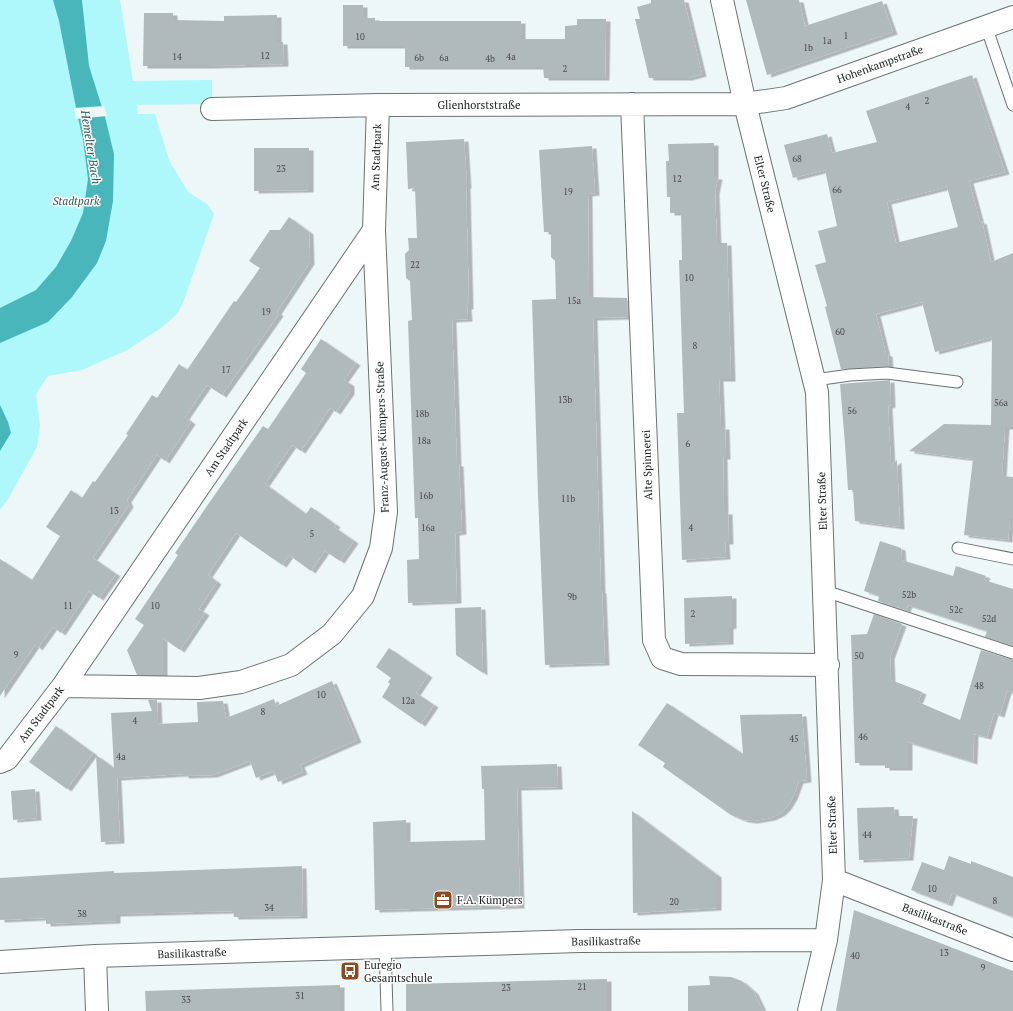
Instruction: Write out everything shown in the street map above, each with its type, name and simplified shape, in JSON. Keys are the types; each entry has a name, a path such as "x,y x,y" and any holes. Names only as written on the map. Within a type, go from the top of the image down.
{"street":[{"name":"Elter Straße","path":"722,0 745,104 817,392 828,665 834,880 826,940 809,1011"},
{"name":"Hohenkampstraße","path":"745,104 786,98 1013,17"},
{"name":"Alte Spinnerei","path":"632,104 654,640 662,658 681,664 828,665"},
{"name":"Glienhorststraße","path":"212,109 378,105 745,104"},
{"name":"Am Stadtpark","path":"0,762 7,759 63,686 374,230 378,105"},
{"name":"Franz-August-Kümpers-Straße","path":"63,686 199,688 241,682 291,665 332,634 363,596 381,548 386,512 374,230"},
{"name":"Basilikastraße","path":"834,880 1013,950"},
{"name":"Basilikastraße","path":"0,962 95,956 348,949 385,946 480,945 579,941 826,940"},
{"path":"95,956 97,1011"}],"lane":[{"path":"986,26 1013,105"},
{"path":"815,380 850,375 887,373 957,382"},
{"path":"958,548 1013,559"},
{"path":"825,591 1013,653"},
{"path":"385,946 387,1011"}],"green space":[{"name":"Stadtpark","path":"0,0 120,0 133,81 212,80 212,104 137,105 138,114 155,114 169,160 188,192 207,204 214,214 183,303 177,314 161,328 127,350 82,370 48,376 36,394 40,426 37,447 8,499 0,510"}],"water":[{"name":"Hemelter Bach","path":"53,0 82,0 89,66 105,117 114,154 113,201 106,241 97,263 72,297 48,322 0,343 0,308 36,290 56,267 71,241 83,213 88,179 83,139 59,21"},
{"path":"0,405 8,422 11,433 0,451"}],"pier":[{"path":"104,106 107,116 76,119 74,108"}],"building":[{"path":"651,0 684,0 702,74 688,78 649,78 635,19 640,19 637,7 651,3"},
{"path":"746,0 799,0 805,26 882,1 893,32 767,75"},
{"path":"343,5 363,5 363,18 375,18 375,21 521,21 521,39 565,39 565,26 577,25 577,19 606,19 605,78 544,78 543,67 405,67 405,46 343,46"},
{"path":"144,13 173,13 173,20 224,21 224,16 277,15 277,42 283,42 284,64 143,66"},
{"path":"972,75 1005,172 969,181 980,222 982,221 991,262 1013,253 1013,427 1005,427 1002,476 1013,477 1013,519 1010,519 1008,540 964,535 973,459 909,451 944,424 991,425 992,337 935,352 922,302 876,314 886,354 888,354 889,366 841,369 825,307 827,306 815,265 826,262 818,231 837,226 825,170 793,178 784,145 827,134 832,153 877,142 866,111","holes":["947,187 958,227 896,243 887,202"]},
{"path":"464,139 467,186 469,307 467,307 468,319 452,320 457,464 459,464 462,532 455,533 457,601 408,603 407,560 419,559 418,518 415,518 408,321 412,320 410,281 406,278 405,254 409,250 408,238 417,238 415,188 408,189 406,142"},
{"path":"714,143 714,177 718,177 715,192 717,243 727,243 731,379 719,379 721,427 725,427 726,457 723,457 724,512 728,512 729,542 725,542 726,557 682,560 677,413 684,413 679,260 682,260 681,213 670,213 670,197 667,197 666,161 669,161 668,144"},
{"path":"592,146 595,193 588,194 589,297 627,298 628,317 593,318 601,591 605,663 545,665 532,300 556,299 555,261 551,257 551,232 544,232 539,150"},
{"path":"254,148 309,148 309,190 254,191"},
{"path":"289,217 309,232 310,262 277,312 279,314 222,395 207,385 185,417 191,422 165,461 157,455 127,500 129,505 93,558 116,574 99,598 89,591 61,633 53,627 38,648 35,645 0,696 0,559 32,580 60,536 46,527 71,490 82,498 128,435 126,434 152,395 157,398 179,364 187,370 234,301 236,302 260,268 249,261 270,230 280,230"},
{"path":"321,339 356,363 344,380 350,384 350,392 336,412 330,408 301,451 292,445 265,484 306,514 311,507 336,525 334,527 354,541 340,561 325,551 311,571 289,555 282,565 236,533 208,575 217,582 199,609 205,613 180,650 163,638 163,675 137,675 127,650 144,625 135,619 178,555 175,553 209,503 263,426 268,429 306,373 301,369"},
{"path":"890,380 891,405 888,406 891,465 897,460 900,527 855,521 853,490 848,490 840,384"},
{"path":"880,541 901,548 902,560 953,576 956,566 986,576 984,580 1013,589 1013,646 985,637 987,631 908,605 906,610 878,601 879,597 877,595 864,591"},
{"path":"732,596 732,626 729,627 729,642 685,644 684,598"},
{"path":"481,607 483,673 456,655 455,608"},
{"path":"874,614 902,624 890,657 891,680 922,692 918,702 960,720 981,650 1013,660 1013,693 1007,691 1000,715 994,713 987,737 974,734 973,762 908,742 908,768 885,768 885,763 855,763 851,635 867,634"},
{"path":"389,648 428,675 416,693 434,705 421,724 382,697 390,684 388,682 391,678 376,667"},
{"path":"332,681 357,740 300,765 303,772 278,782 274,771 256,778 250,761 213,775 184,776 184,774 117,778 120,841 101,842 96,755 114,768 111,713 152,711 148,700 157,700 158,724 198,722 197,702 223,701 226,718 274,699 276,706"},
{"path":"667,703 743,754 740,715 802,714 807,780 799,781 793,797 787,807 781,813 771,818 753,821 744,820 731,815 663,767 665,763 638,745"},
{"path":"56,726 93,753 67,789 29,762"},
{"path":"557,764 558,787 517,788 520,906 375,910 373,822 406,820 406,842 485,840 484,789 482,789 481,766"},
{"path":"35,789 37,818 13,820 11,791"},
{"path":"894,807 895,816 913,816 909,858 859,860 857,808"},
{"path":"632,811 717,875 717,908 633,913"},
{"path":"949,856 971,864 971,861 1013,877 1013,917 952,893 948,904 911,890 922,862 944,870"},
{"path":"302,866 303,916 234,917 233,911 116,914 116,921 46,924 46,918 0,920 0,878 114,871 114,873"},
{"path":"854,910 1013,971 1013,1011 836,1011"},
{"path":"709,976 731,977 742,981 754,992 763,1011 688,1011 688,986 710,985"},
{"path":"607,979 607,1011 406,1011 406,984"},
{"path":"340,985 340,1011 146,1011 145,991"}],"place":[{"name":"F.A. Kümpers","path":"443,900"},
{"name":"Euregio Gesamtschule","path":"350,971"}]}
